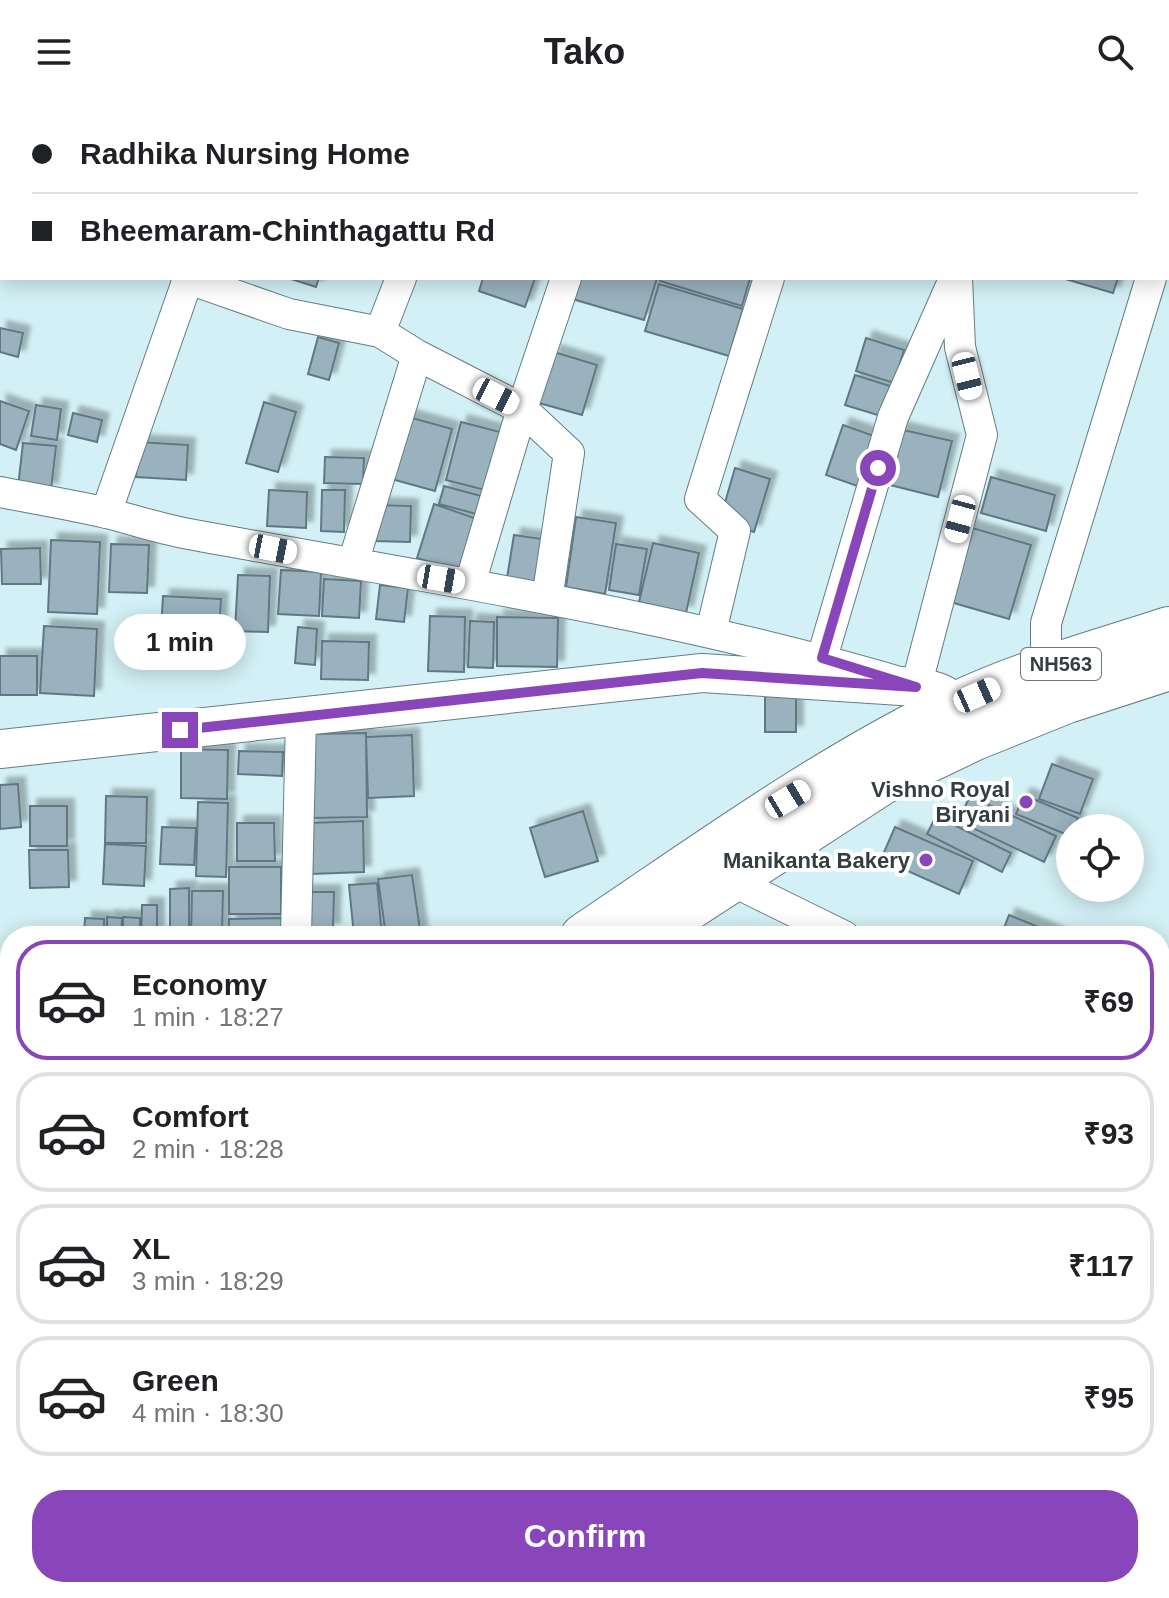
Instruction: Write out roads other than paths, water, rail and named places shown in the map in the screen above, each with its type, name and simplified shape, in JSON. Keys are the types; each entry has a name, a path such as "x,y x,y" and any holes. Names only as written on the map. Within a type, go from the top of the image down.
{"highway":[{"name":"NH563","path":"661,926 883,782 966,721 1052,666 1169,629"},
{"name":"NH563","path":"598,926 788,799 869,750 966,721 1067,701 1169,668"}],"street":[{"path":"106,513 186,280"},
{"path":"199,280 240,287 289,314 380,332 417,355 522,409 569,453 547,599"},
{"path":"380,332 400,280"},
{"path":"470,584 522,409 565,280"},
{"path":"711,632 735,531 700,499 768,280"},
{"path":"822,658 893,417 955,280"},
{"path":"916,687 982,435 960,347 956,280"},
{"path":"1052,666 1046,645 1046,623 1150,280"},
{"path":"353,563 417,355"},
{"path":"0,492 106,513 184,533 547,599 822,658 942,692 966,721"},
{"path":"0,749 702,673 916,687"},
{"path":"296,926 301,717"},
{"path":"730,880 824,926"}],"place":[{"name":"Vishno Royal Biryani","path":"1026,802"},
{"name":"Manikanta Bakery","path":"926,860"}]}
